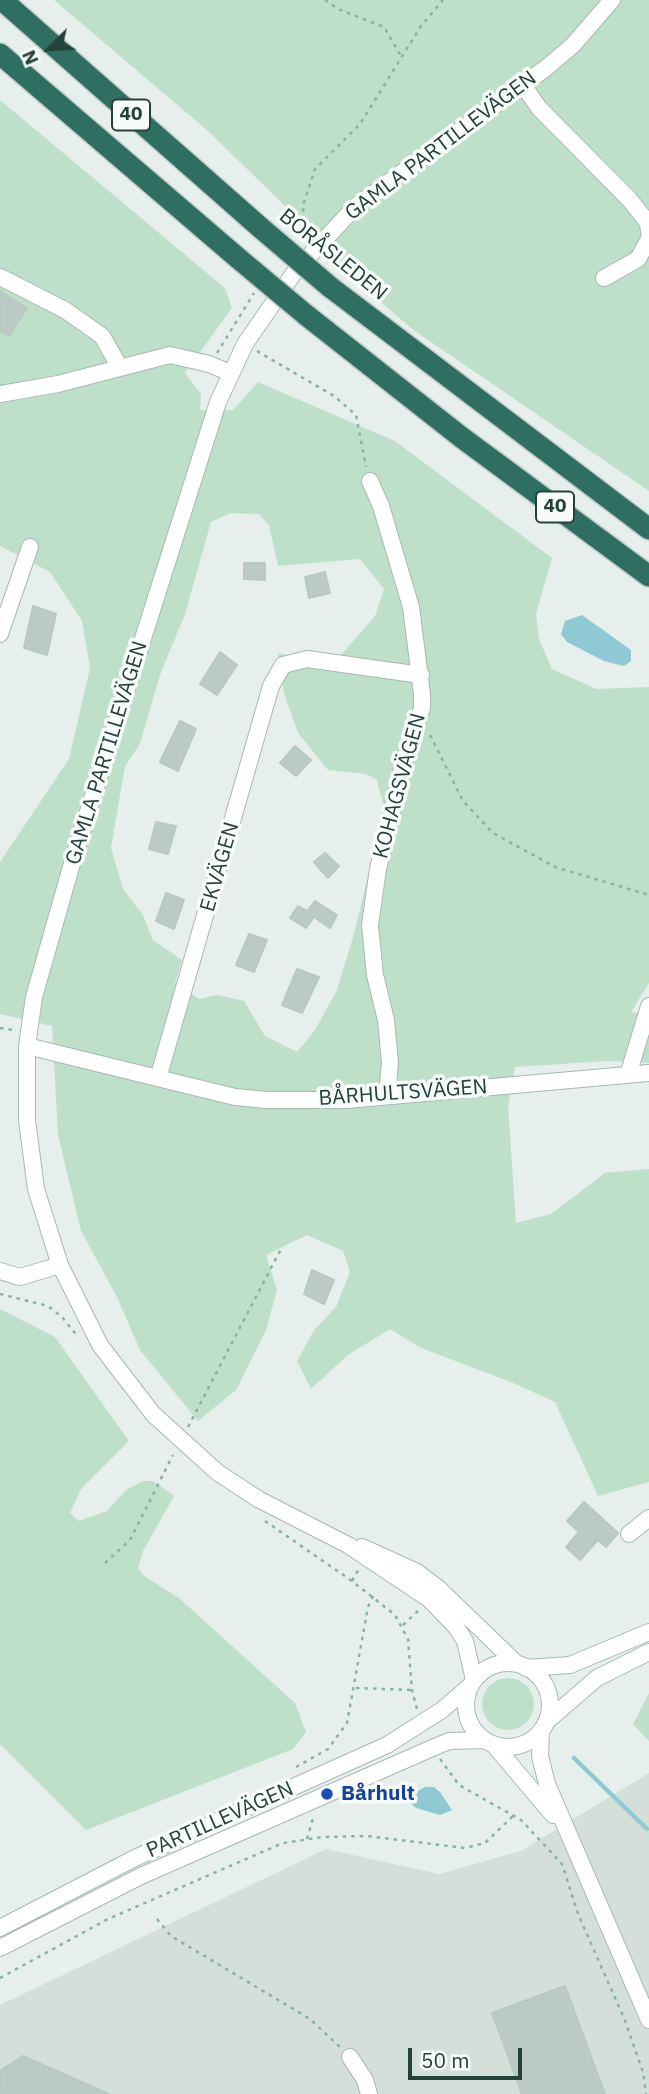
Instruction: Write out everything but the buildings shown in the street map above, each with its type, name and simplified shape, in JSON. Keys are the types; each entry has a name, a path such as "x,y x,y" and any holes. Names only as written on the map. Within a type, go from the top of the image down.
{"highway":[{"name":"BORÅSLEDEN","path":"2,0 330,287 649,529"},
{"name":"40","path":"0,54 306,315 461,437 649,576"}],"street":[{"name":"GAMLA PARTILLEVÄGEN","path":"473,1683 465,1641 450,1620 412,1586 348,1545 258,1499 217,1472 153,1414 100,1345 60,1265 36,1189 29,1146 27,1046 34,997 64,891 192,481 230,373 245,344 296,270 356,206 523,85 573,45 612,0"},
{"path":"523,85 539,108 648,223 649,232"},
{"path":"604,278 638,259 649,239"},
{"path":"0,277 65,310 102,336 120,368"},
{"path":"0,394 58,384 170,355 209,364 230,373"},
{"name":"KOHAGSVÄGEN","path":"370,481 381,506 411,607 421,675 422,708 403,764 378,869 370,925 375,975 386,1020 390,1063 387,1096"},
{"path":"0,634 30,547"},
{"name":"EKVÄGEN","path":"159,1075 271,686 283,665 307,659 421,675"},
{"path":"628,1075 649,1006"},
{"path":"27,1046 159,1075"},
{"name":"BÅRHULTSVÄGEN","path":"159,1075 222,1094 266,1100 347,1100 649,1073"},
{"path":"0,1271 20,1277 32,1276 60,1265"},
{"path":"629,1534 649,1518"},
{"name":"GAMLA PARTILLEVÄGEN","path":"348,1545 378,1553 417,1572 522,1666"},
{"path":"564,1830 490,1742 471,1725 467,1715 467,1694 473,1683 489,1668 570,1665 649,1632"},
{"path":"490,1742 515,1746 525,1743 597,1678 649,1652"},
{"path":"522,1666 542,1681 550,1701 544,1726 542,1766 564,1830 649,2020"},
{"name":"PARTILLEVÄGEN","path":"0,1928 135,1858 387,1745 442,1710 473,1683"},
{"name":"PARTILLEVÄGEN","path":"0,1948 141,1876 449,1741 490,1742"},
{"path":"350,2057 365,2080 369,2094"}],"path":[{"path":"325,0 338,9 384,27 402,58"},
{"path":"298,239 304,230 303,205 315,169 360,124 443,0"},
{"path":"209,364 256,290"},
{"path":"245,344 334,396 356,415 370,481"},
{"path":"422,708 434,746 463,802 493,833 555,867 649,895"},
{"path":"105,1563 130,1541 282,1247"},
{"path":"352,1581 360,1568"},
{"path":"296,1767 336,1741 347,1723 356,1688 368,1607 373,1596"},
{"path":"356,1688 412,1690"},
{"path":"438,1756 459,1785 533,1830 562,1864 578,1914 624,2018 643,2072 646,2094"},
{"path":"0,1978 108,1919 261,1850 307,1839 367,1836 476,1847 494,1836 513,1816"},
{"path":"307,1839 313,1818"},
{"path":"157,1919 171,1936 310,2019 350,2057"}],"shaded area":[{"path":"649,1773 649,2094 0,2094 0,2005 326,1849 439,1874 521,1851"}],"green space":[{"path":"54,0 649,0 649,491 412,329 347,273 280,201 208,131"},
{"path":"0,100 225,288 232,308 185,373 201,394 200,410 233,410 258,382 395,441 552,558 536,614 539,639 552,669 596,689 649,687 649,983 631,1012 649,1016 649,1063 608,1061 515,1067 508,1106 516,1223 551,1214 605,1173 649,1169 649,1482 598,1496 555,1402 511,1382 421,1348 390,1329 348,1355 311,1389 297,1361 314,1330 336,1307 350,1272 343,1251 307,1235 266,1255 277,1290 266,1330 236,1390 198,1421 140,1350 117,1297 81,1231 58,1135 52,1026 0,1014 0,862 69,759 90,668 82,621 50,572 0,546","holes":["231,513 259,514 269,525 278,566 360,559 384,589 375,616 333,664 278,653 284,693 298,733 328,770 366,774 377,780 384,808 354,934 337,990 315,1030 297,1052 265,1036 244,1001 218,995 199,999 175,983 182,960 153,940 143,915 123,889 111,848 125,766 140,744 160,675 185,614 211,522"]},
{"path":"0,1309 55,1337 129,1441 81,1489 70,1513 79,1521 107,1511 126,1490 143,1481 153,1481 174,1496 143,1551 138,1568 144,1576 179,1598 295,1703 306,1732 293,1749 86,1830 0,1744"},
{"path":"508,1678 527,1685 534,1704 527,1723 508,1730 489,1723 482,1704 489,1685"},
{"path":"649,1693 649,1741 633,1724"}],"water":[{"path":"582,615 631,650 631,661 624,666 604,661 567,642 561,634 565,621"},
{"path":"425,1787 434,1787 440,1792 452,1810 440,1815 416,1808 409,1802 411,1795"}],"waterway":[{"path":"574,1758 647,1829"}],"place":[{"name":"Bårhult","path":"327,1794"}]}
